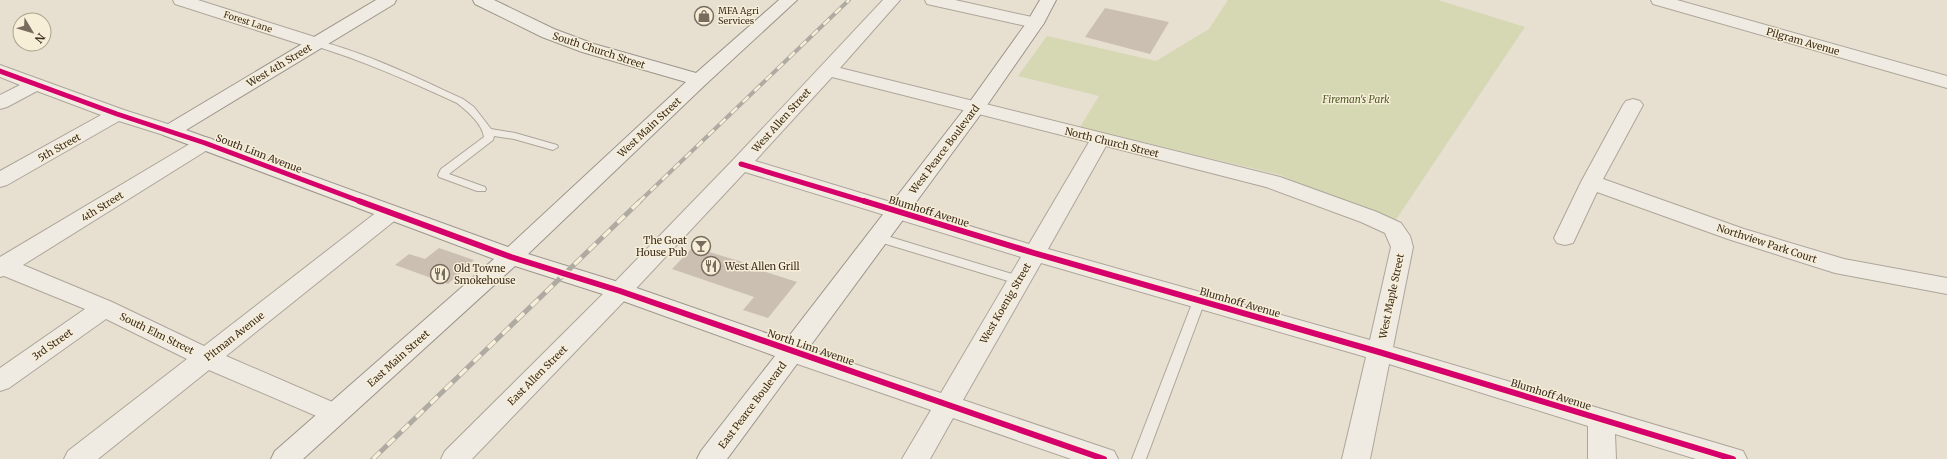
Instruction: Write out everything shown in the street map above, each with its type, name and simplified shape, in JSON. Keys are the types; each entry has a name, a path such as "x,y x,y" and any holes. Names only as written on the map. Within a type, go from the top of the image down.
{"street":[{"name":"Forest Lane","path":"181,0 315,43"},
{"name":"West 4th Street","path":"170,131 388,0"},
{"name":"South Church Street","path":"481,0 548,33 588,48 699,80"},
{"name":"West Main Street","path":"510,257 699,80 789,0"},
{"name":"West Allen Street","path":"620,291 741,164 892,0"},
{"path":"933,0 1035,23"},
{"name":"West Pearce Boulevard","path":"792,352 896,211 976,107 1035,23 1048,0"},
{"name":"Pilgram Avenue","path":"1659,0 1947,82"},
{"name":"North Church Street","path":"827,70 1100,140 1273,182 1369,217 1393,228"},
{"name":"South Linn Avenue","path":"0,71 117,114 205,143 510,257"},
{"path":"0,103 36,84"},
{"path":"1565,238 1591,182 1633,105"},
{"name":"5th Street","path":"0,180 117,114"},
{"name":"West Koenig Street","path":"916,459 1100,140"},
{"name":"4th Street","path":"1,267 205,143"},
{"name":"Blumhoff Avenue","path":"741,164 1034,253 1379,352 1733,459"},
{"name":"Northview Park Court","path":"1591,182 1736,234 1843,267 1947,286"},
{"name":"Pitman Avenue","path":"78,459 390,213"},
{"name":"West Maple Street","path":"1356,459 1402,247 1399,236 1393,228"},
{"name":"North Linn Avenue","path":"510,257 620,291 792,352 1104,459"},
{"name":"East Main Street","path":"285,459 510,257"},
{"name":"South Elm Street","path":"1,267 104,308 207,358 335,414"},
{"name":"East Allen Street","path":"455,459 620,291"},
{"name":"3rd Street","path":"0,381 104,308"},
{"name":"East Pearce Boulevard","path":"711,459 792,352"},
{"path":"1601,420 1602,459"}],"lane":[{"path":"315,43 353,54 384,66 460,101 471,109 488,132 489,138 484,144 445,171 443,175 481,190"},
{"path":"488,132 515,136 553,147"},
{"path":"877,237 1018,280"},
{"path":"1139,459 1199,301"}],"green space":[{"name":"Fireman's Park","path":"1228,0 1438,0 1525,27 1393,224 1280,175 1080,127 1099,96 1018,76 1047,36 1156,61 1209,29"}],"building":[{"path":"1105,8 1169,22 1150,54 1085,37"},
{"path":"693,247 749,264 747,266 797,282 768,318 743,310 754,297 672,269"},
{"name":"Old Towne Smokehouse","path":"439,248 474,260 448,284 395,265 409,254 425,259"}],"railway":[{"path":"639,202 849,0"},
{"path":"373,459 640,201"}],"cycle path":[{"path":"0,71 117,114 205,143 511,257 620,291 1104,459"},
{"path":"741,164 1034,253 1379,352 1733,459"}],"place":[{"name":"MFA Agri Services","path":"704,16"},
{"name":"The Goat House Pub","path":"701,246"},
{"name":"West Allen Grill","path":"711,266"},
{"name":"Old Towne Smokehouse","path":"440,274"}]}
